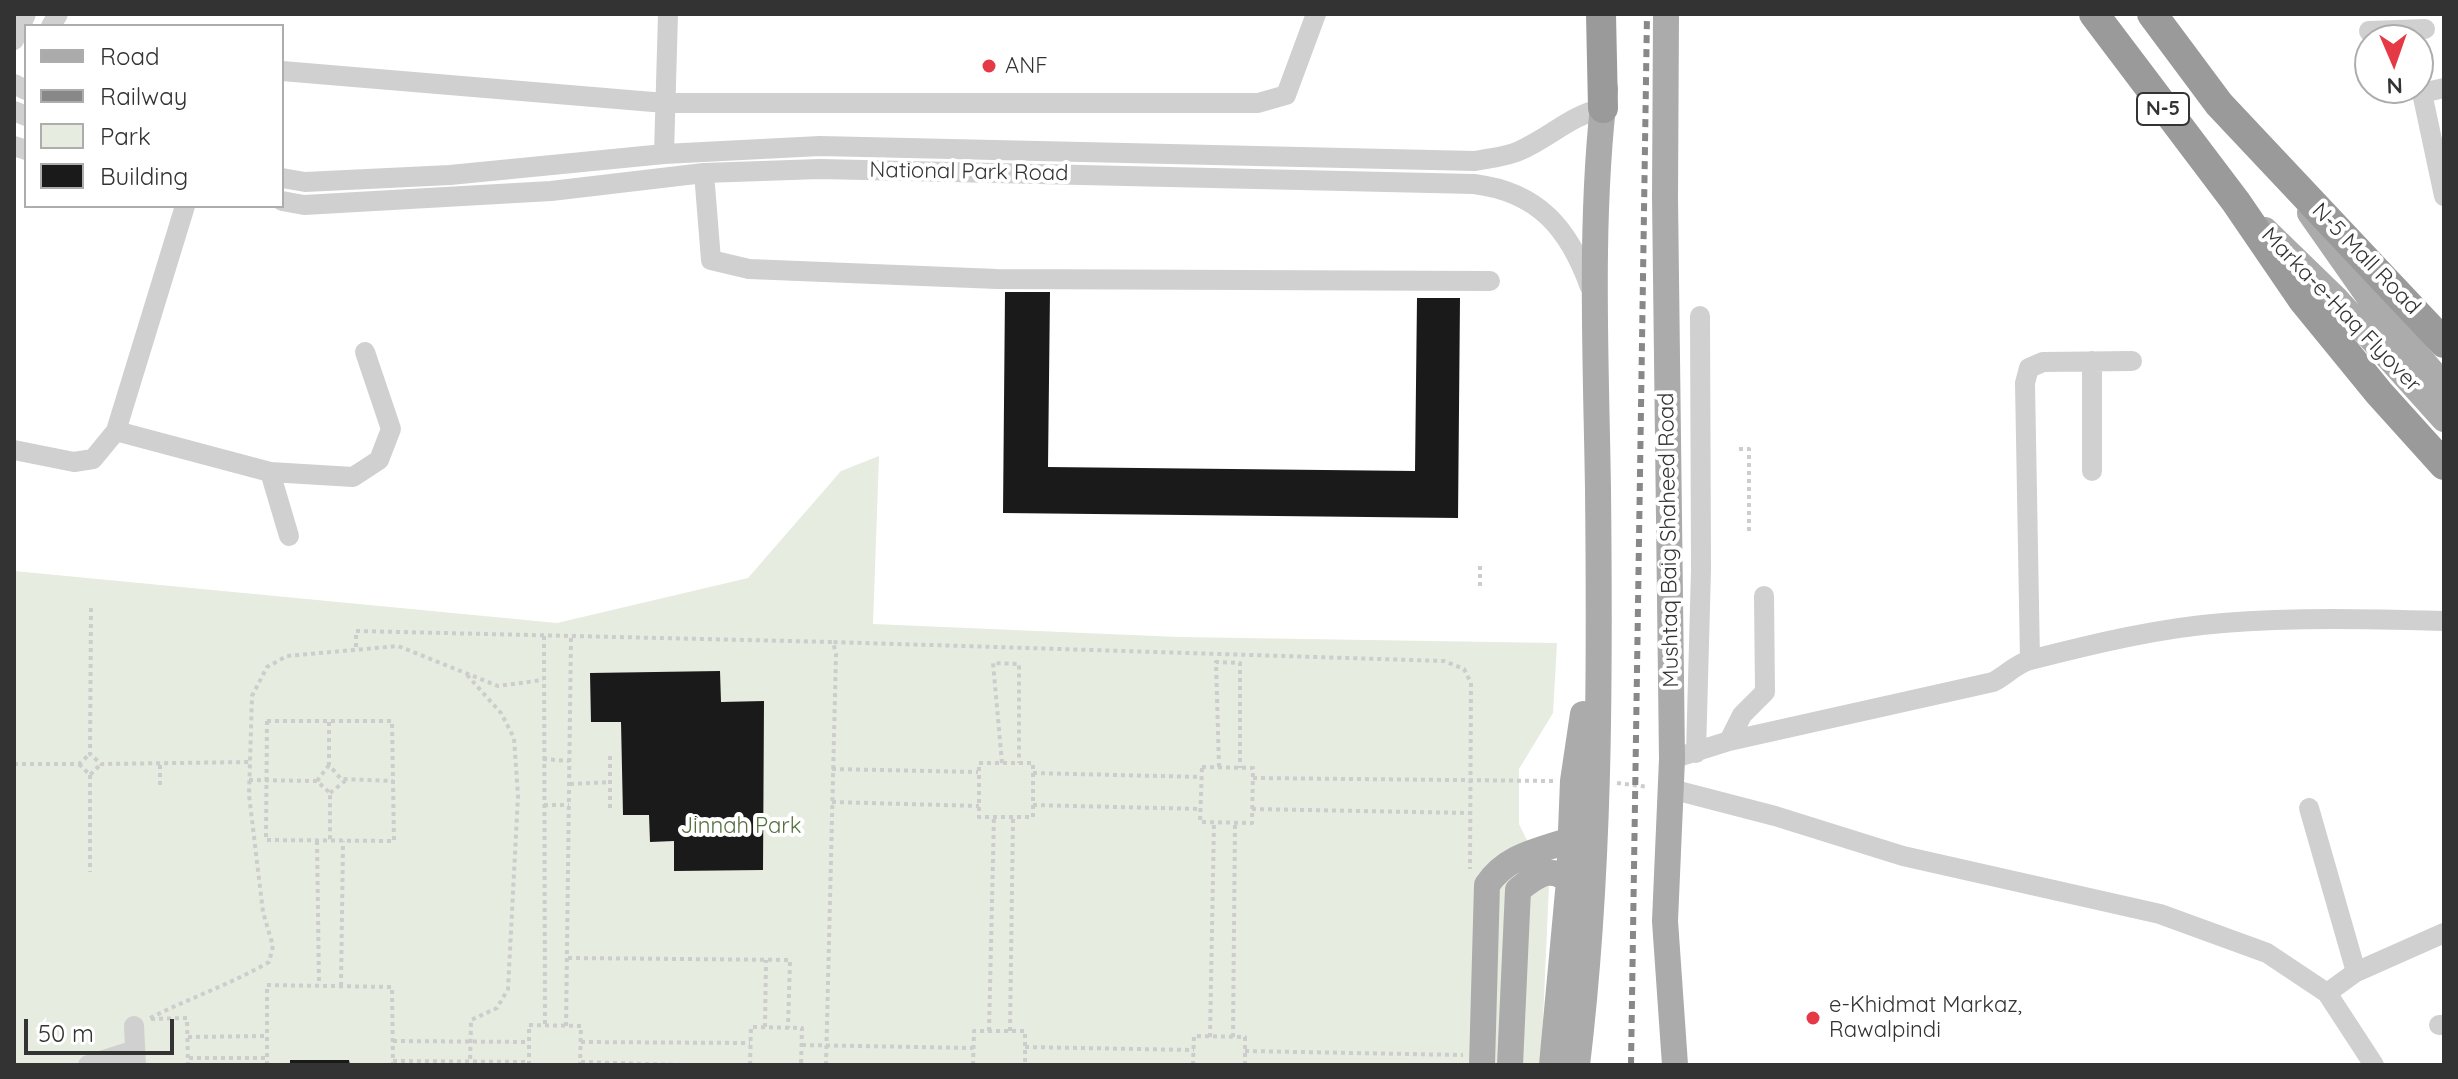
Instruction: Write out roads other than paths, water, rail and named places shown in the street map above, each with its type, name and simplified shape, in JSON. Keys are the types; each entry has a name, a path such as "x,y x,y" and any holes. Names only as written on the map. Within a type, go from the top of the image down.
{"highway":[{"path":"1601,14 1603,108"},
{"name":"N-5","path":"2094,14 2236,202"},
{"name":"N-5","path":"2152,14 2219,104 2286,177"},
{"name":"N-5 Mall Road","path":"2286,177 2396,288 2444,343"},
{"path":"2236,202 2303,300 2444,465"}],"main road":[{"path":"1577,1065 1584,781 1599,604 1595,302 1603,108 1614,14"},
{"name":"Mushtaq Baig Shaheed Road","path":"1666,14 1665,197 1684,756 1671,789 1665,921 1675,1065"},
{"name":"Marka-e-Haq Flyover","path":"2286,177 2376,307 2444,386"},
{"name":"Marka-e-Haq Flyover","path":"2236,202 2335,298 2444,419"},
{"path":"1552,1065 1569,881 1583,843"},
{"path":"1482,1065 1487,885 1503,865 1517,857 1583,843"},
{"path":"1510,1065 1518,890 1538,875 1550,871 1560,873 1569,881"},
{"path":"1663,1065 1665,921"}],"street":[{"path":"14,40 26,14"},
{"path":"664,154 668,14"},
{"path":"284,71 665,103 1274,101 1286,95 1316,14"},
{"path":"2423,104 2443,184"},
{"name":"National Park Road","path":"284,178 305,182 450,175 664,154 820,146 1475,161 1515,153 1560,130 1576,114 1603,108"},
{"name":"National Park Road","path":"284,201 304,205 451,199 704,173 820,169 1320,179 1498,187 1526,199 1559,226 1577,249 1595,302"},
{"path":"704,173 711,260 749,269 997,279 1490,281"},
{"path":"14,450 74,462 93,459 116,431 183,208"},
{"path":"1700,316 1701,570 1684,756 1729,741 1993,682 2004,676 2012,666 2114,640 2221,623 2444,621"},
{"path":"116,431 270,472 353,477 379,460 391,429 365,352"},
{"path":"2092,361 2092,471"},
{"path":"2030,660 2025,383 2029,368 2043,362 2132,361"},
{"path":"270,472 289,536"},
{"path":"1729,741 1742,715 1765,692 1764,596"},
{"path":"1671,789 1775,816 1903,856 2160,914 2267,953 2327,993 2374,1065"},
{"path":"2309,808 2356,972"},
{"path":"2327,993 2356,972 2444,933"},
{"path":"88,1065 136,1058 143,1030"}],"railway":[{"path":"1631,1065 1647,14"}],"place":[{"name":"ANF","path":"989,66"},
{"name":"e-Khidmat Markaz, Rawalpindi","path":"1813,1018"}],"park label":[{"name":"Jinnah Park","path":"741,826"}]}
